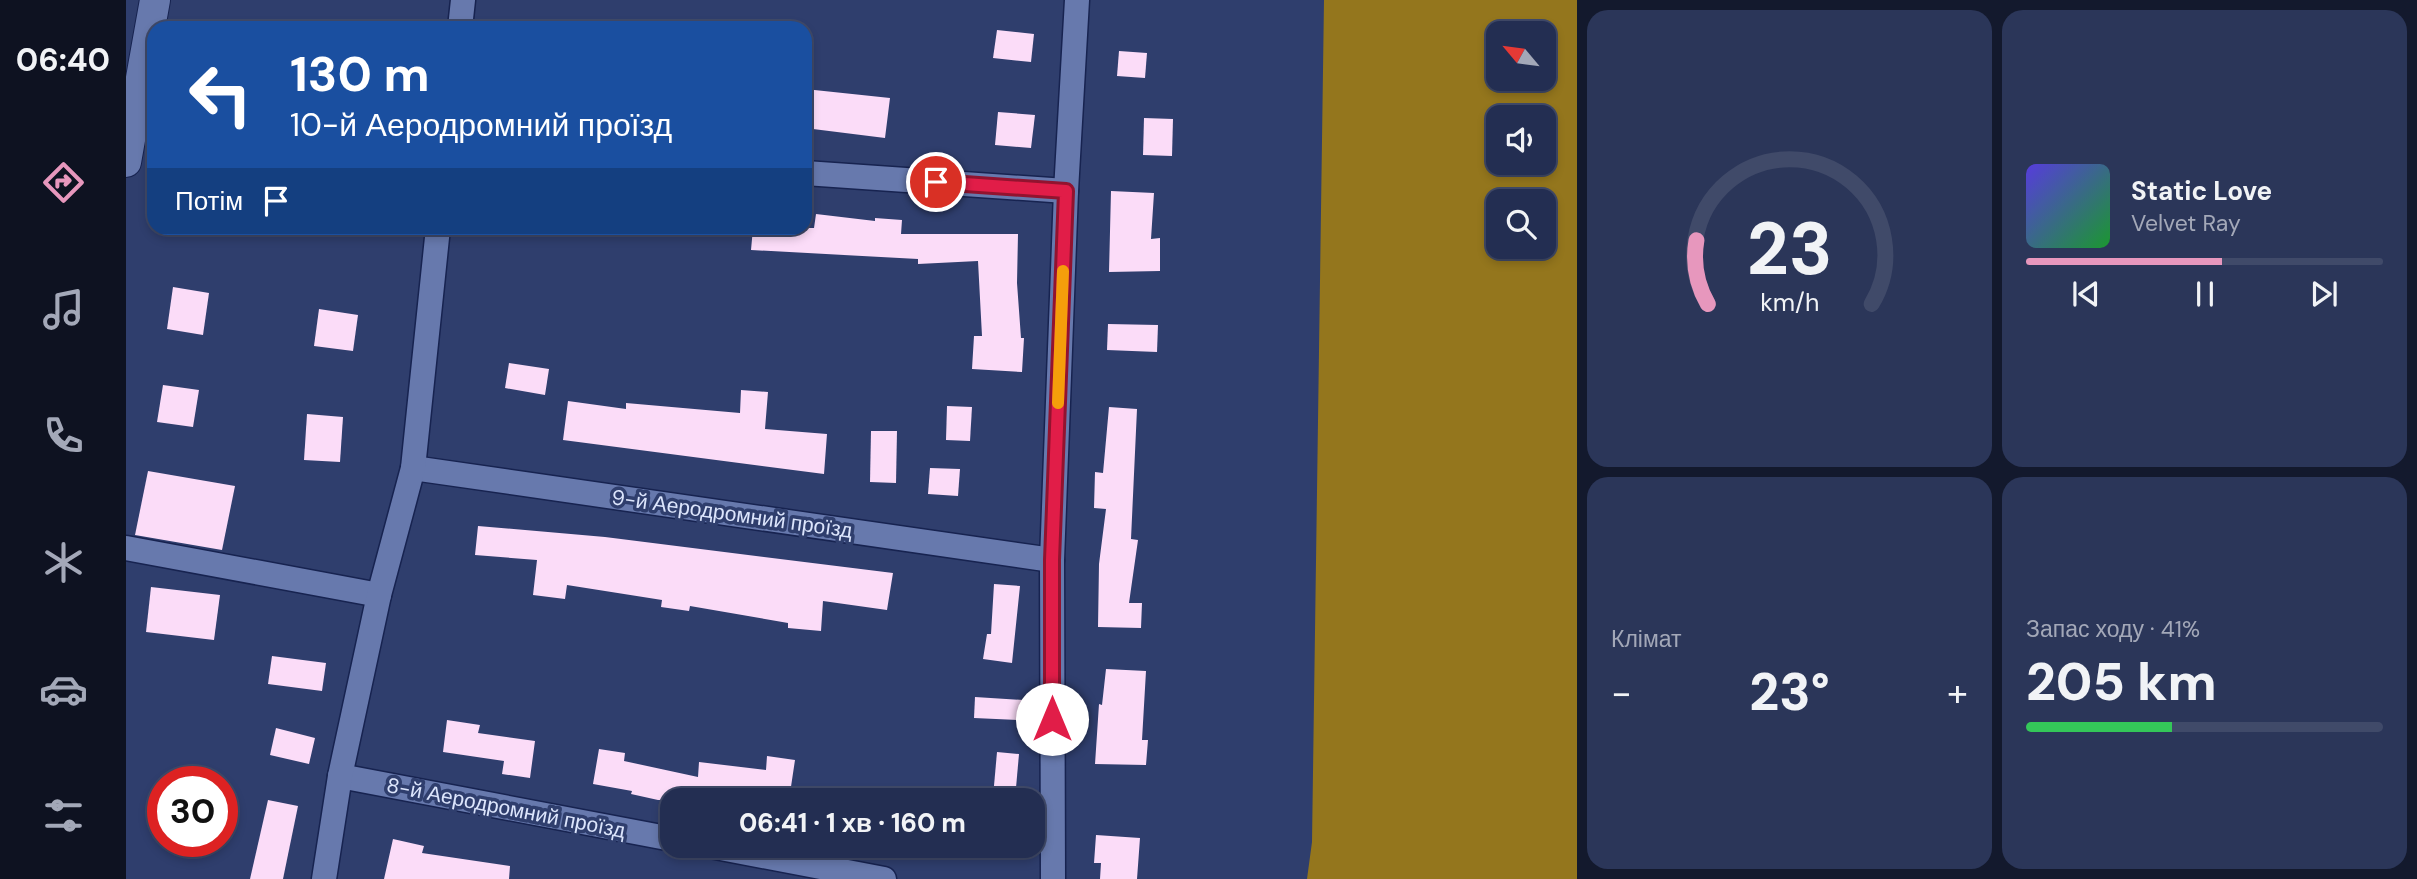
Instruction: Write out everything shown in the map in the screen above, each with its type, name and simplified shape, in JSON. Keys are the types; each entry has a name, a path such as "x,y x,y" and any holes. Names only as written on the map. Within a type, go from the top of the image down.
{"street":[{"path":"151,21 155,0"},
{"path":"461,21 463,0"},
{"path":"1053,879 1052,560 1066,191 1077,0"},
{"path":"126,162 147,45"},
{"path":"812,173 1066,191"},
{"path":"324,879 340,776 379,595 413,468 437,235"},
{"name":"9-й Аеродромний проїзд","path":"413,468 1052,560"},
{"path":"126,548 379,595"},
{"name":"8-й Аеродромний проїзд","path":"340,776 660,837"},
{"path":"773,858 884,879"}],"shaded area":[{"path":"1324,0 1577,0 1577,879 1307,879 1312,842"}],"building":[{"path":"997,30 1034,34 1031,62 993,58"},
{"path":"1119,51 1147,53 1145,78 1117,76"},
{"path":"812,90 890,98 885,138 812,129"},
{"path":"998,112 1035,115 1031,148 995,145"},
{"path":"1144,118 1173,119 1172,156 1143,155"},
{"path":"1111,191 1154,193 1151,239 1160,238 1160,271 1109,272"},
{"path":"816,214 875,221 875,218 902,220 901,234 1018,234 1017,283 1021,338 1024,338 1022,372 972,369 974,336 982,336 978,261 918,264 918,259 751,250 752,235 812,235"},
{"path":"173,287 209,293 203,335 167,329"},
{"path":"319,309 358,315 353,351 314,346"},
{"path":"1108,324 1158,325 1157,352 1107,350"},
{"path":"509,363 549,369 545,395 505,388"},
{"path":"163,385 199,390 193,427 157,422"},
{"path":"741,390 768,392 765,429 827,434 824,474 563,440 568,401 626,409 626,403 740,413"},
{"path":"947,406 972,407 970,441 946,440"},
{"path":"1109,407 1137,409 1131,539 1138,540 1129,603 1142,603 1141,628 1098,627 1099,564 1106,509 1094,508 1095,472 1103,473"},
{"path":"307,414 343,417 340,462 304,460"},
{"path":"871,431 897,431 896,483 870,482"},
{"path":"930,468 960,469 958,496 928,494"},
{"path":"148,471 235,486 222,550 135,535"},
{"path":"478,526 605,537 893,573 887,610 823,601 821,631 788,628 788,623 690,606 689,611 661,607 662,600 567,585 565,599 533,595 537,560 475,555"},
{"path":"994,584 1020,586 1012,663 983,659 987,634 991,634"},
{"path":"151,587 220,595 214,640 146,632"},
{"path":"272,656 326,663 322,691 268,684"},
{"path":"1106,669 1146,671 1142,740 1148,740 1146,765 1095,764 1099,704 1102,705"},
{"path":"975,697 1038,701 1038,721 974,718"},
{"path":"447,720 480,725 478,733 535,741 530,778 502,774 504,761 443,752"},
{"path":"276,728 315,738 309,764 270,755"},
{"path":"599,749 625,753 624,761 698,777 699,762 766,770 767,756 795,760 791,788 660,788 658,800 631,794 632,791 593,784"},
{"path":"997,752 1019,754 1016,788 994,788"},
{"path":"268,800 298,806 283,879 250,879"},
{"path":"1096,835 1140,838 1137,879 1100,879 1101,863 1094,863"},
{"path":"393,839 424,846 422,853 510,866 509,879 384,879"}],"slow traffic":[{"path":"1058,403 1063,271"}],"route":[{"path":"936,182 1066,191 1052,560 1052,719"}]}
